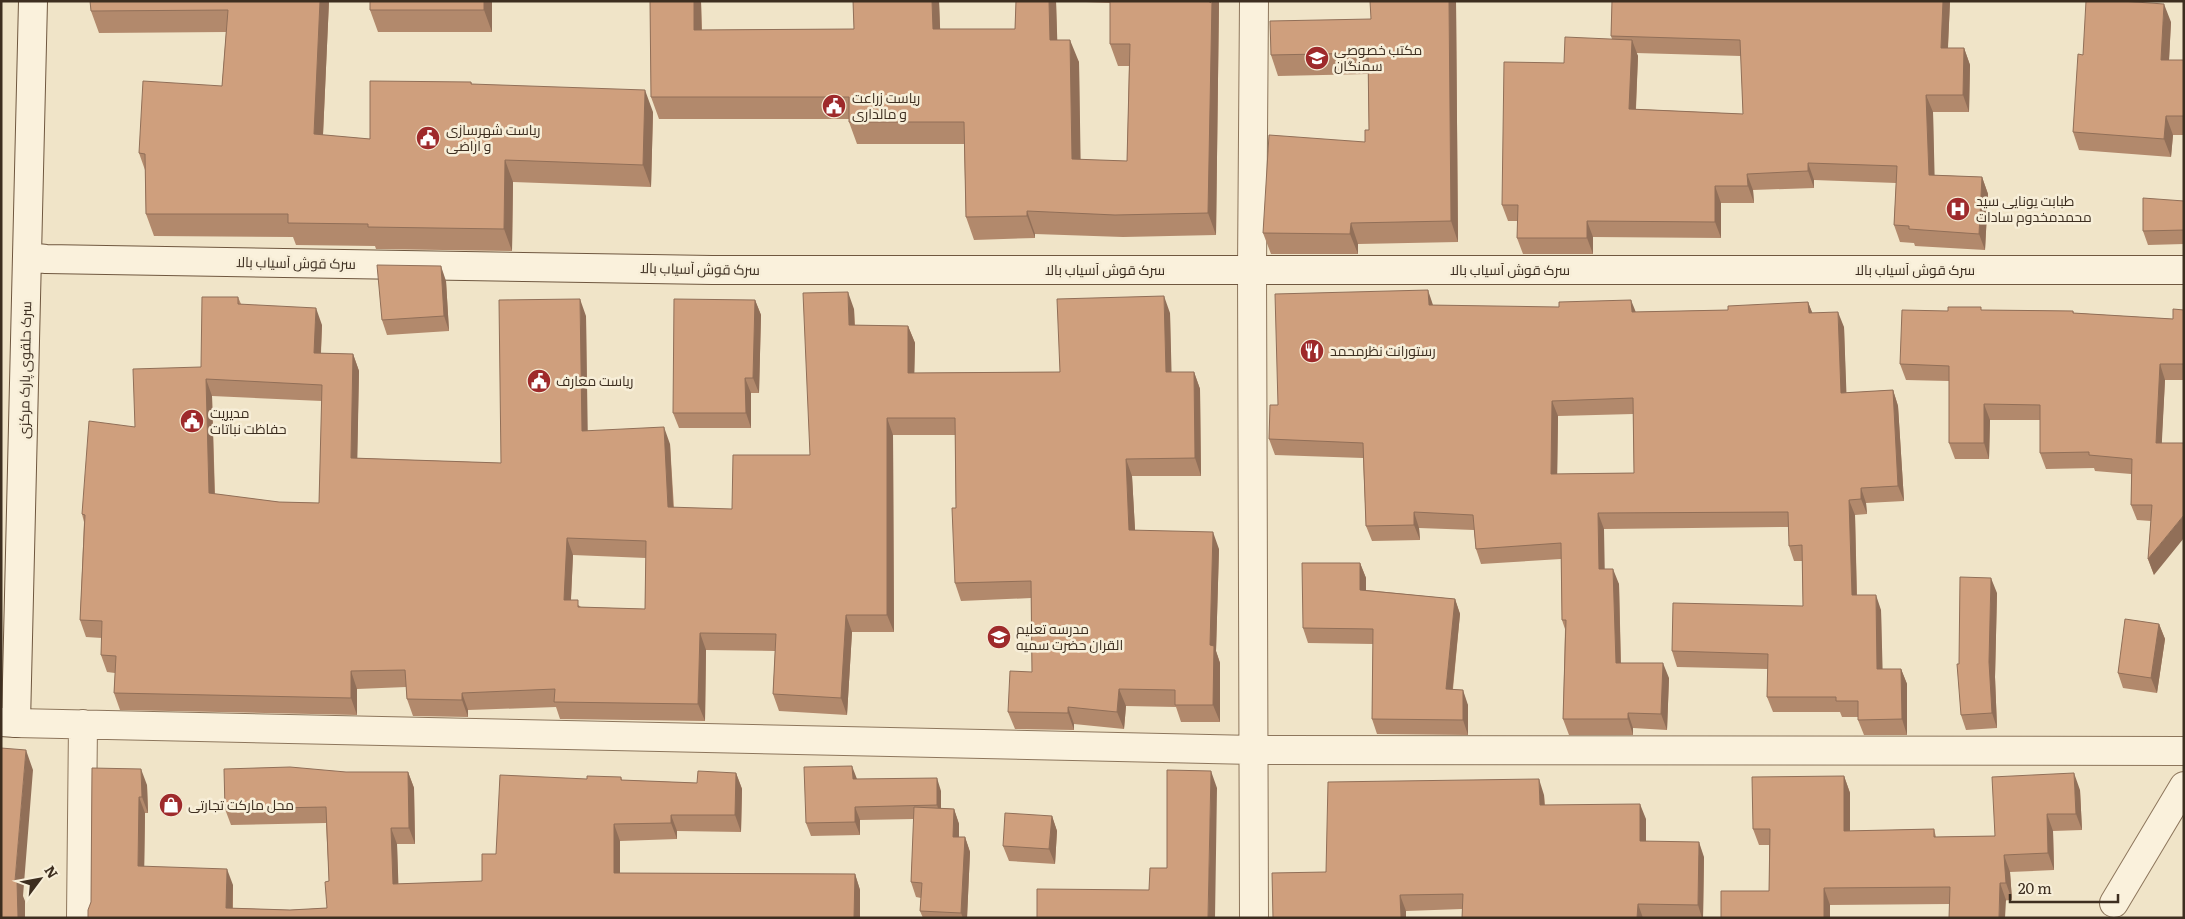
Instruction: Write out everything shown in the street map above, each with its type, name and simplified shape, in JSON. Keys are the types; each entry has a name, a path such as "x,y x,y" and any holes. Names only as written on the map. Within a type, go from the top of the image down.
{"street":[{"name":"سرک حلقوی پارک مرکزی","path":"9,723 28,257 33,1"},
{"path":"1254,1 1252,270 1254,918"},
{"name":"سرک قوش آسیاب بالا","path":"28,257 46,259 712,270 2184,270"},
{"path":"9,723 1254,750 2184,751"},
{"path":"81,918 83,724"},
{"path":"2114,903 2184,786"}],"building":[{"path":"90,1 320,1 314,134 370,139 370,81 471,82 471,84 645,90 643,165 505,160 504,229 368,227 368,224 288,223 288,214 146,214 145,154 139,153 143,81 222,86 228,10 91,11"},
{"path":"370,1 484,1 484,10 370,10"},
{"path":"650,1 694,1 694,30 854,29 853,1 932,1 933,29 1015,29 1016,1 1049,1 1050,40 1070,40 1072,159 1127,161 1130,44 1110,44 1110,1 1210,1 1210,3 1212,1 1208,213 1115,215 1027,211 1027,216 966,217 964,122 849,122 849,97 651,97"},
{"path":"1370,1 1449,1 1451,221 1351,223 1350,234 1263,233 1269,135 1365,142 1365,130 1369,130 1368,53 1271,55 1270,21 1371,19"},
{"path":"1612,1 1943,1 1941,48 1964,48 1963,95 1926,95 1929,175 1982,177 1979,234 1909,229 1909,226 1894,225 1897,166 1808,163 1808,171 1747,174 1748,186 1715,186 1715,222 1587,221 1587,238 1517,238 1518,205 1502,205 1504,62 1564,63 1565,37 1632,40 1629,109 1743,114 1740,40 1611,36"},
{"path":"2086,1 2164,4 2161,60 2184,60 2184,116 2166,116 2164,139 2073,132 2078,54 2083,55"},
{"path":"2143,198 2184,201 2184,230 2143,231"},
{"path":"377,265 441,266 444,316 382,320"},
{"path":"1428,290 1429,305 1559,307 1559,302 1631,300 1632,312 1728,310 1728,306 1808,302 1809,313 1838,312 1841,393 1893,390 1898,486 1861,488 1861,499 1849,500 1852,595 1876,595 1877,669 1901,669 1902,719 1858,720 1858,701 1836,701 1836,697 1767,697 1768,654 1672,651 1673,603 1803,606 1802,545 1789,546 1788,512 1598,513 1599,569 1613,569 1616,663 1663,663 1661,714 1628,713 1628,719 1563,719 1566,620 1562,620 1561,543 1476,549 1473,515 1414,512 1414,525 1366,526 1363,443 1269,439 1270,405 1278,405 1275,294","holes":["1633,398 1634,473 1551,474 1552,401"]},
{"path":"848,292 849,325 908,326 908,373 1060,372 1057,299 1164,296 1166,372 1194,372 1195,458 1126,459 1129,530 1213,532 1210,645 1214,646 1213,705 1175,705 1175,690 1119,689 1117,712 1068,707 1068,713 1008,712 1010,671 1032,672 1031,581 955,583 952,508 956,508 955,418 887,418 887,615 846,615 841,698 773,694 776,634 700,633 698,704 554,702 555,689 462,693 462,700 407,699 405,670 351,671 351,698 114,693 116,656 101,655 102,621 80,620 85,515 82,514 89,421 135,427 133,369 201,367 202,297 238,297 238,304 316,308 314,353 353,354 351,458 501,463 499,300 580,299 582,431 664,427 668,507 732,509 733,455 810,455 803,293","holes":["206,379 322,385 319,503 279,502 209,493","567,538 646,541 645,609 578,607 578,600 564,600"]},
{"path":"674,299 755,300 753,378 745,378 746,413 673,413"},
{"path":"1948,307 1981,307 1981,310 2073,311 2073,313 2173,319 2173,309 2184,310 2184,364 2160,364 2156,443 2184,443 2184,515 2148,559 2152,505 2131,505 2132,459 2089,455 2089,452 2040,453 2040,405 1984,404 1984,443 1949,443 1949,366 1900,364 1902,310 1948,311"},
{"path":"1302,563 1360,563 1360,590 1455,599 1446,689 1463,690 1463,720 1372,719 1373,629 1303,628"},
{"path":"1960,577 1991,578 1989,662 1992,713 1961,715 1957,664 1959,664"},
{"path":"2125,619 2159,624 2151,678 2118,673"},
{"path":"1,748 26,750 15,881 17,881 18,918 1,918"},
{"path":"852,766 853,779 937,778 937,805 855,807 855,822 806,823 804,767"},
{"path":"290,767 346,772 408,772 409,828 391,828 393,884 482,881 482,854 496,854 500,775 587,779 587,776 621,777 621,780 697,783 698,771 736,773 735,815 671,815 671,823 614,824 614,873 855,874 854,918 88,918 91,902 92,768 141,769 142,797 139,797 138,866 227,869 226,908 290,910 327,908 325,882 329,881 326,807 225,809 224,769"},
{"path":"1167,770 1211,771 1208,918 1037,918 1037,889 1149,890 1150,868 1167,868"},
{"path":"2074,773 2076,814 2047,814 2048,853 2004,855 2006,883 2000,883 1999,918 1949,918 1950,887 1824,888 1824,918 1721,918 1721,891 1769,891 1770,829 1753,829 1752,777 1844,776 1844,831 1934,829 1934,837 1995,836 1992,777"},
{"path":"1539,779 1540,805 1640,804 1640,841 1699,842 1698,905 1638,904 1637,918 1462,918 1463,894 1400,895 1401,918 1273,918 1272,873 1326,872 1328,782"},
{"path":"914,807 954,809 953,837 965,837 961,913 920,911 922,883 911,882"},
{"path":"1005,813 1052,816 1049,849 1003,846"}],"place":[{"name":"مکتب خصوصی سمنگان","path":"1317,58"},
{"name":"ریاست زراعت و مالداری","path":"834,106"},
{"name":"ریاست شهرسازی و اراضی","path":"428,138"},
{"name":"طبابت یونایی سید محمدمخدوم سادات","path":"1958,209"},
{"name":"رستورانت نظرمحمد","path":"1312,351"},
{"name":"ریاست معارف","path":"539,381"},
{"name":"مدیریت حفاظت نباتات","path":"192,421"},
{"name":"مدرسه تعلیم القران حضرت سمیه","path":"999,637"},
{"name":"محل مارکت تجارتی","path":"171,805"}]}
